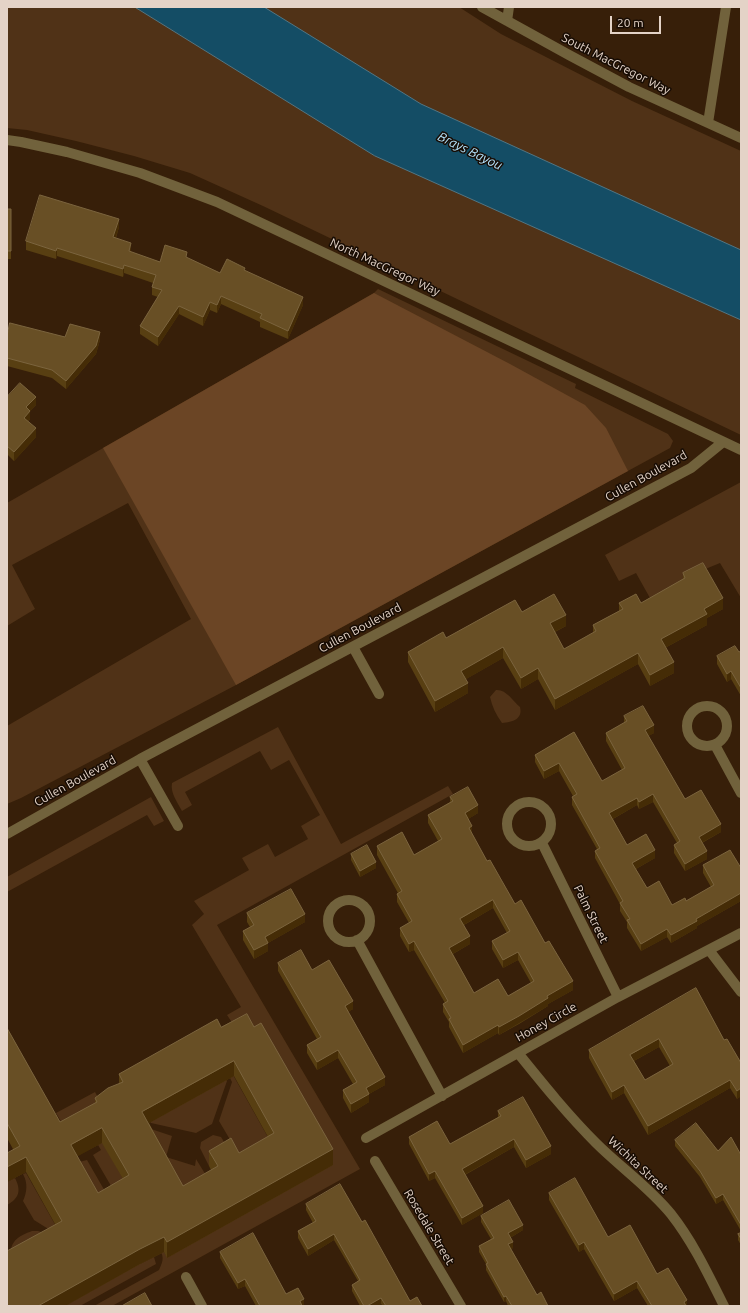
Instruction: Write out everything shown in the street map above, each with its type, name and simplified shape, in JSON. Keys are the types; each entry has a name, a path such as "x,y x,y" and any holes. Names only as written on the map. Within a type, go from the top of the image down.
{"street":[{"name":"South MacGregor Way","path":"482,7 629,87 741,138"},
{"path":"507,21 509,7"},
{"path":"708,123 726,7"},
{"name":"North MacGregor Way","path":"7,140 67,152 140,173 217,202 741,450"},
{"name":"Cullen Boulevard","path":"7,834 140,760 691,468 723,442"},
{"path":"353,647 379,694"},
{"path":"702,706 715,707 725,716 727,729 725,736 716,745 702,746 691,739 687,733 686,726 690,713 702,706"},
{"path":"716,745 741,794"},
{"path":"140,760 178,826"},
{"path":"532,802 539,804 550,815 550,830 547,837 542,842 535,846 528,847 514,842 510,836 506,822 508,815 517,804 532,802"},
{"name":"Palm Street","path":"542,842 618,997"},
{"path":"352,900 358,902 368,912 370,925 363,937 357,940 350,942 343,941 332,933 329,927 330,914 333,908 339,903 352,900"},
{"name":"Honey Circle","path":"366,1138 618,997 741,933"},
{"path":"357,940 442,1096"},
{"path":"709,950 741,992"},
{"name":"Wichita Street","path":"518,1053 596,1143 671,1214 694,1247 724,1306"},
{"name":"Rosedale Street","path":"375,1161 462,1306"},
{"path":"186,1277 202,1306"}],"shaded area":[{"path":"7,7 459,7 501,34 632,101 741,151 741,435 263,206 190,173 134,156 76,141 27,130 7,128"},
{"path":"378,289 576,384 575,388 668,434 673,441 670,448 236,685 7,804 7,726 191,619 128,503 12,565 35,609 7,626 7,503 374,293"},
{"path":"374,293 585,405 606,428 628,471 236,685 103,448"},
{"path":"741,482 741,598 720,563 703,570 650,598 636,573 619,581 605,555"},
{"path":"496,690 506,693 520,707 521,711 519,717 510,722 502,723 494,710 490,697"},
{"path":"278,727 341,844 448,786 453,794 217,925 360,1169 112,1306 94,1306 159,1270 163,1258 158,1246 114,1191 93,1155 101,1150 92,1135 97,1132 167,1257 333,1164 227,1015 241,1007 192,925 204,914 194,901 249,870 242,858 268,844 275,857 308,839 301,826 320,815 289,760 271,770 260,751 185,792 192,805 182,811 172,790 172,783"},
{"path":"151,797 164,821 154,826 147,815 7,892 7,877"},
{"path":"228,1066 274,1148 245,1165 219,1121 232,1082 225,1068"},
{"path":"219,1067 227,1081 212,1124 196,1133 151,1123 142,1109"},
{"path":"95,1092 103,1107 68,1133 56,1113"},
{"path":"148,1128 172,1136 166,1157 195,1166 196,1159 212,1185 183,1201"},
{"path":"213,1135 221,1137 231,1153 209,1166 200,1148 201,1142"},
{"path":"87,1160 106,1193 140,1264 154,1257 156,1264 80,1306 65,1306 132,1268 79,1162"},
{"path":"26,1173 70,1251 50,1230 34,1220 23,1201 26,1181 23,1174"},
{"path":"15,1178 19,1190 17,1197 7,1205 7,1182"},
{"path":"32,1231 44,1233 10,1255 12,1246 16,1239"}],"water":[{"name":"Brays Bayou","path":"135,7 264,7 421,104 741,250 741,320 375,156"}],"building":[{"path":"40,195 119,219 113,237 131,243 129,251 160,262 165,245 187,252 186,257 220,273 227,259 245,268 244,270 303,297 288,331 260,318 262,314 221,296 217,305 210,302 203,317 179,306 158,337 140,326 162,290 152,287 156,275 124,265 123,269 57,248 56,251 26,241"},
{"path":"7,209 11,209 11,251 7,251"},
{"path":"10,323 65,337 70,324 100,332 96,346 66,381 52,370 7,358 7,336"},
{"path":"20,383 36,397 26,407 30,411 24,418 36,428 14,452 7,446 7,397"},
{"path":"703,563 723,598 704,609 707,614 661,639 674,662 650,675 638,653 555,699 538,668 521,678 503,647 461,671 468,683 435,701 408,652 443,632 446,638 515,600 522,612 554,594 566,615 550,623 564,649 596,631 593,625 623,609 619,603 636,594 641,603 685,578 683,573"},
{"path":"735,646 739,652 741,651 741,688 731,671 727,674 717,656"},
{"path":"643,706 654,725 645,730 685,799 701,790 721,824 699,837 707,851 685,864 674,845 680,841 653,794 639,802 637,798 609,813 627,845 646,834 655,850 632,863 647,888 659,881 672,905 685,898 686,901 714,885 703,865 730,850 741,868 741,893 696,919 697,921 671,935 667,929 641,944 627,920 630,919 620,903 623,901 595,851 600,848 572,797 577,794 559,763 544,771 535,755 574,732 602,781 625,768 606,733 627,721 624,716"},
{"path":"468,787 478,805 465,813 472,826 469,828 487,861 490,860 515,904 521,900 545,943 549,941 573,981 547,996 548,998 519,1016 499,1027 498,1025 463,1045 443,1004 448,1001 414,941 409,944 400,928 412,921 397,894 402,891 377,846 402,832 414,855 442,839 428,815 453,801 450,797","holes":["493,900 510,931 492,941 503,960 518,952 534,981 508,996 498,979 474,993 449,948 470,936 460,919"]},
{"path":"367,845 376,862 360,871 351,854"},
{"path":"291,889 305,914 265,937 268,943 254,950 243,931 254,925 247,913"},
{"path":"301,950 312,970 329,960 353,1001 345,1006 385,1077 366,1088 369,1094 351,1104 343,1090 357,1082 338,1050 317,1062 307,1045 321,1037 278,963"},
{"path":"696,988 724,1040 727,1039 741,1063 741,1088 737,1091 730,1080 648,1126 624,1085 612,1092 589,1050","holes":["659,1039 673,1064 645,1080 630,1055"]},
{"path":"247,1014 254,1027 261,1023 333,1149 167,1242 164,1237 38,1306 7,1306 7,1251 62,1221 26,1157 7,1167 7,1153 20,1146 7,1123 7,1028 60,1122 97,1102 95,1098 108,1088 123,1082 119,1074 217,1019 221,1027","holes":["234,1061 274,1133 239,1153 231,1138 209,1151 218,1166 183,1186 142,1112","102,1128 129,1175 98,1193 71,1145"]},
{"path":"523,1097 551,1146 526,1160 514,1139 462,1169 483,1206 462,1218 435,1171 429,1174 409,1137 437,1121 450,1144 501,1116 498,1111"},
{"path":"696,1123 718,1151 731,1137 741,1155 741,1225 723,1194 716,1198 700,1171 675,1140"},
{"path":"575,1178 608,1237 630,1225 657,1274 668,1268 687,1300 684,1302 686,1306 652,1306 637,1281 614,1294 584,1242 579,1245 549,1193"},
{"path":"340,1184 362,1222 365,1220 410,1301 417,1297 422,1306 386,1306 381,1298 367,1306 364,1306 352,1285 360,1280 334,1234 308,1249 298,1231 316,1221 306,1204"},
{"path":"509,1200 523,1225 508,1233 513,1242 508,1244 537,1295 541,1292 548,1306 512,1306 506,1296 504,1297 486,1264 488,1263 479,1246 494,1238 481,1216"},
{"path":"253,1233 286,1294 298,1288 304,1299 300,1301 302,1306 260,1306 245,1279 238,1283 220,1252"},
{"path":"145,1293 152,1306 122,1306"}]}
